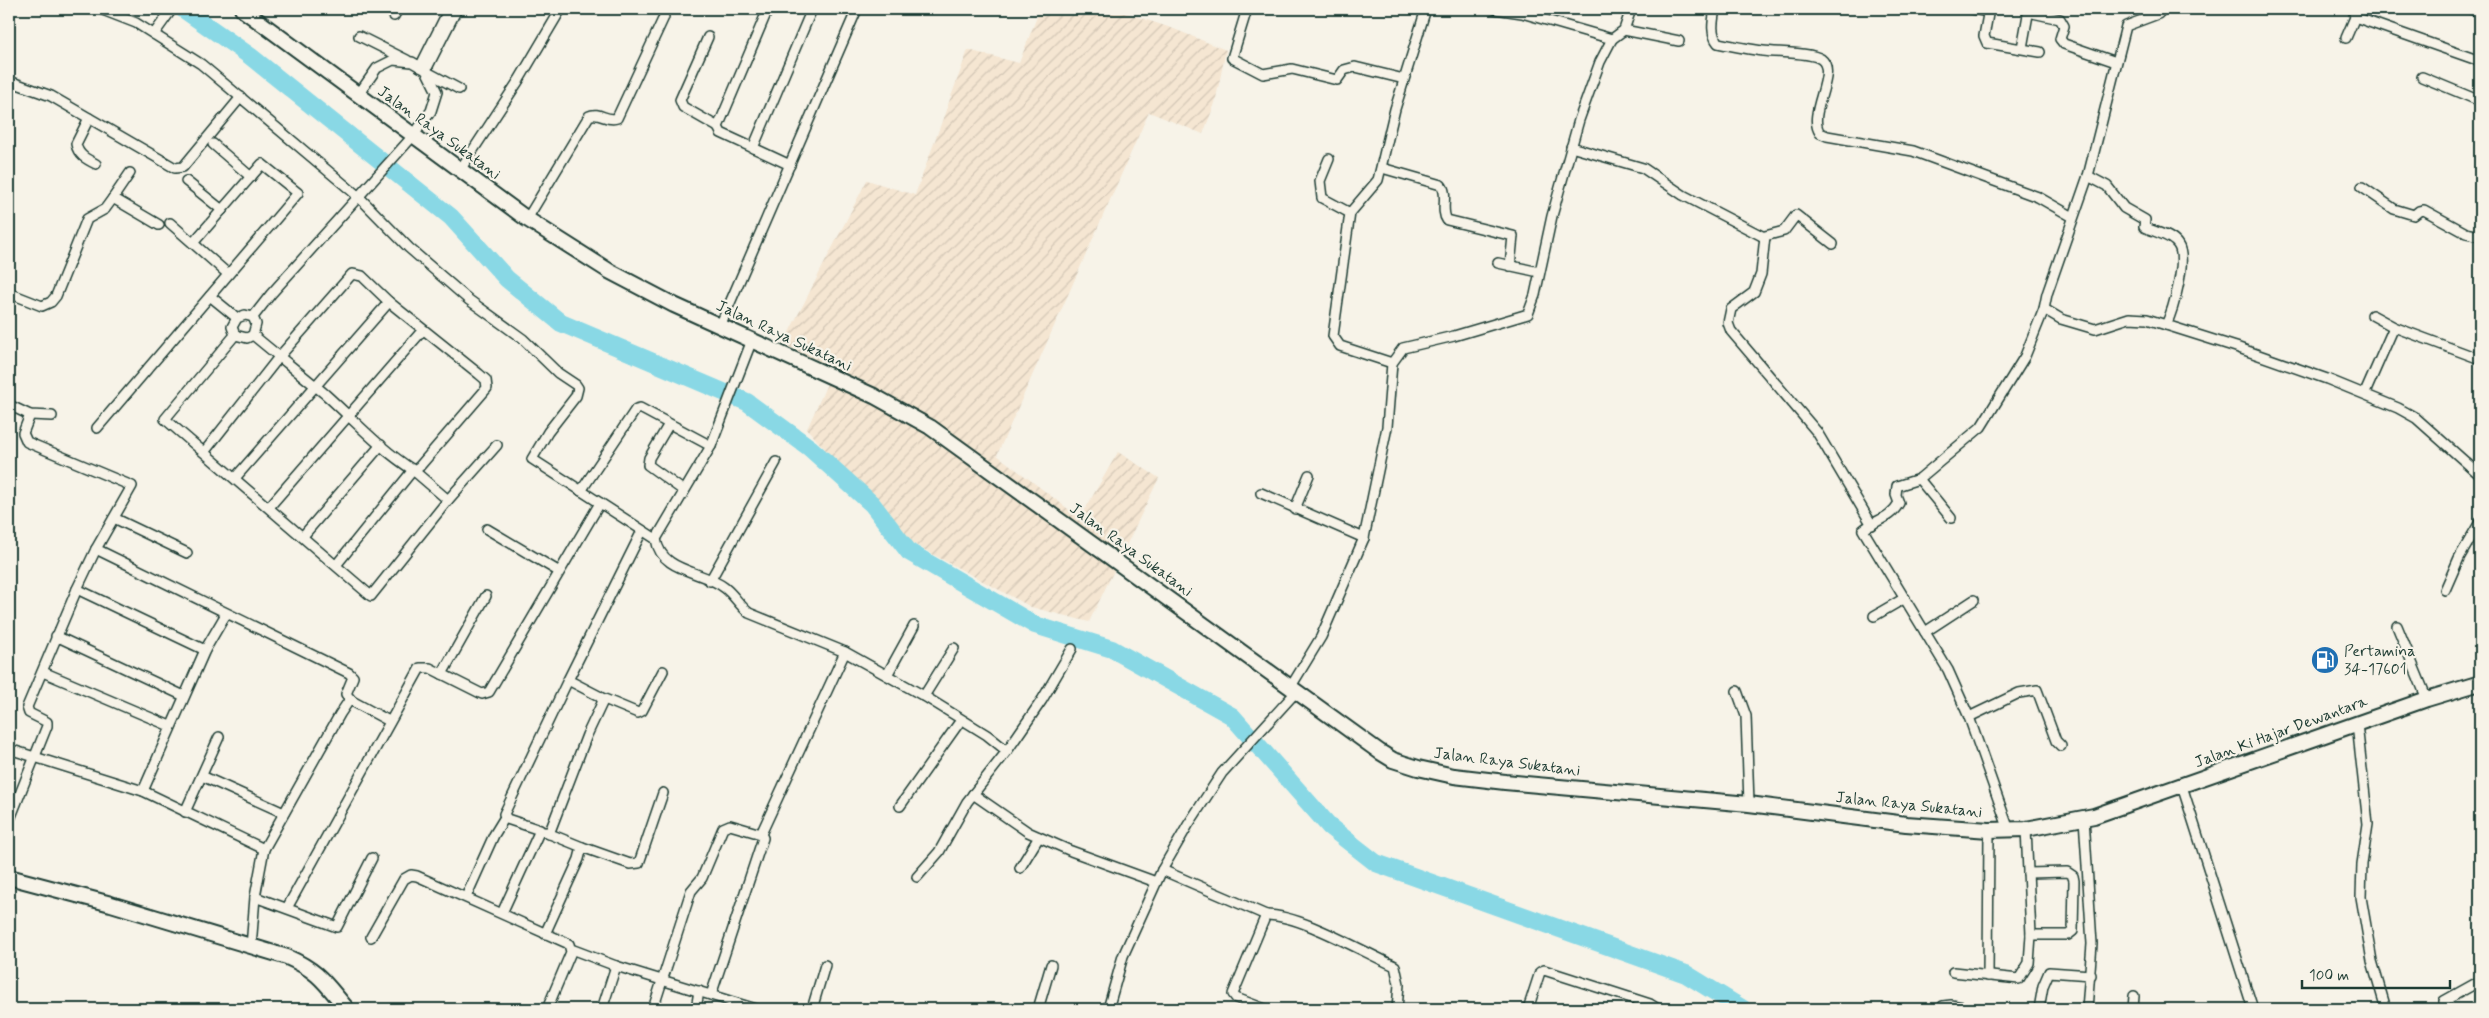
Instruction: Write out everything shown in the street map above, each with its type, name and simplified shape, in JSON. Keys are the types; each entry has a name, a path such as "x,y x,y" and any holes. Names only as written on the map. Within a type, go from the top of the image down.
{"main road":[{"name":"Jalan Raya Sukatani","path":"242,9 526,219 609,271 720,326 874,396 930,427 1293,690 1393,760 1454,776 1749,804 1906,824 2009,830 2026,829 2089,817"},
{"name":"Jalan Ki Hajar Dewantara","path":"2089,817 2427,699 2480,683"},
{"path":"9,877 111,904 306,966 324,980 347,1009"}],"street":[{"path":"100,9 136,23 201,64 358,197 409,248 469,300 523,339 558,373 576,385 578,388 576,396 548,432 532,459 656,539"},
{"path":"154,34 172,9"},
{"path":"425,70 449,9"},
{"path":"425,70 457,9"},
{"path":"460,170 519,80 561,9"},
{"path":"718,127 768,9"},
{"path":"753,148 812,9"},
{"path":"720,326 857,9"},
{"path":"1247,9 1232,58 1264,74 1299,70 1337,80 1344,70 1355,67 1404,79"},
{"path":"1392,363 1340,346 1333,336 1350,213 1378,180 1404,79 1426,9"},
{"path":"1495,9 1530,15 1612,39"},
{"path":"1108,1009 1123,956 1162,870 1188,825 1222,773 1293,690 1321,637 1364,538 1387,427 1392,363 1403,348 1454,336 1528,314 1532,309 1539,272 1571,147 1600,62 1612,39 1624,30 1631,9"},
{"path":"1715,9 1712,28 1713,37 1718,43 1762,51 1804,55 1820,58 1824,62 1826,81 1816,123 1820,133 1914,151 2038,197 2073,217"},
{"path":"1973,9 1989,10 1984,36 1987,43 2040,52"},
{"path":"2009,830 1969,717 1948,670 1864,534 1865,528 1880,522 1895,510 1899,503 1897,486 1919,479 1981,427 2025,356 2044,309 2047,294 2072,227 2073,217 2088,176 2126,26 2158,14 2163,9"},
{"path":"2471,9 2480,12"},
{"path":"2022,48 2028,10 2060,19 2064,26 2060,39 2064,44 2116,62"},
{"path":"2346,38 2354,13 2480,61"},
{"path":"526,219 589,116 594,114 612,119 617,118 664,17"},
{"path":"1624,30 1679,41"},
{"path":"359,36 412,62 459,89"},
{"path":"708,37 680,100 683,107 718,127 721,133 790,165"},
{"path":"358,95 377,68 393,60 412,62"},
{"path":"253,317 413,136 431,111 437,92 425,70"},
{"path":"2422,77 2480,101"},
{"path":"9,81 51,96 180,169 241,98"},
{"path":"88,118 76,144 82,156 96,164"},
{"path":"213,144 251,177"},
{"path":"1571,147 1643,168 1683,195 1764,236 1784,231 1796,215 1833,244"},
{"path":"1329,159 1320,181 1322,198 1350,213"},
{"path":"97,428 298,193 262,164 193,243"},
{"path":"1382,168 1441,185 1444,190 1446,219 1513,236 1510,266"},
{"path":"9,293 42,306 51,302 56,296 87,219 105,209 130,173"},
{"path":"2088,176 2107,186 2124,208 2146,220 2144,227 2172,239 2178,244 2181,250 2178,290 2166,325"},
{"path":"186,181 222,210"},
{"path":"2362,187 2405,214 2414,215 2424,210 2466,233 2480,236"},
{"path":"113,198 159,226"},
{"path":"170,223 228,274"},
{"path":"1764,236 1759,280 1750,297 1729,312 1728,326 1817,432 1872,525"},
{"path":"1498,263 1539,272"},
{"path":"205,450 279,357 352,274 362,276 388,302 422,331 486,380 487,388 434,451 419,467 413,470 337,564"},
{"path":"210,296 237,318"},
{"path":"235,478 388,302"},
{"path":"2044,309 2061,319 2095,329 2129,318 2166,325 2289,365 2365,393 2416,418 2480,475"},
{"path":"2372,315 2394,326 2480,359"},
{"path":"235,336 232,327 237,318 241,316 253,317"},
{"path":"235,336 247,338 253,335 256,324 253,317"},
{"path":"2365,393 2394,326"},
{"path":"270,506 422,331"},
{"path":"253,335 448,500"},
{"path":"235,336 165,419 205,450 235,478 337,564 371,596 448,500 497,445"},
{"path":"752,340 711,446 656,539 659,552 670,563 725,587 740,606 749,613 845,652 924,696 987,735 1007,752"},
{"path":"9,405 30,414 52,416"},
{"path":"581,491 636,409 640,408 711,446"},
{"path":"10,819 12,802 34,758 48,722 26,711 56,636 96,549 131,490 130,483 27,442 23,433 30,414"},
{"path":"669,424 649,458 648,465 684,491"},
{"path":"303,536 381,445"},
{"path":"710,581 776,462"},
{"path":"1295,509 1309,476"},
{"path":"1919,479 1950,518"},
{"path":"1261,493 1364,538"},
{"path":"287,908 420,668 430,668 482,694 489,692 558,571 600,503"},
{"path":"114,518 187,554"},
{"path":"2445,590 2458,558 2480,522"},
{"path":"487,529 558,571"},
{"path":"466,898 494,835 505,817 505,811 642,530"},
{"path":"96,549 349,673 352,681 346,694 352,701 389,721"},
{"path":"77,589 206,650"},
{"path":"442,674 486,596"},
{"path":"1874,616 1905,598"},
{"path":"1925,632 1974,600"},
{"path":"143,792 170,726 206,650 226,614"},
{"path":"887,675 914,626"},
{"path":"2397,626 2427,699"},
{"path":"56,636 184,696"},
{"path":"924,696 954,648"},
{"path":"917,877 939,852 973,794 1007,752 1042,700 1072,649"},
{"path":"711,995 742,894 762,842 761,834 845,652"},
{"path":"568,680 638,714 642,711 663,671"},
{"path":"43,672 170,726"},
{"path":"1969,717 2019,693 2037,690 2056,741 2061,746"},
{"path":"1737,691 1746,716 1749,804"},
{"path":"502,913 544,832 602,703 602,698"},
{"path":"251,947 255,897 264,849 340,714 349,701 352,701"},
{"path":"900,806 961,720"},
{"path":"2358,724 2368,824 2362,864 2361,897 2372,961 2386,1009"},
{"path":"185,812 219,737"},
{"path":"9,749 143,792 264,849"},
{"path":"202,776 284,813"},
{"path":"2182,786 2253,1009"},
{"path":"505,817 630,864 639,863 664,793"},
{"path":"973,794 1010,822 1039,837 1071,851 1156,882"},
{"path":"2088,1009 2092,944 2089,817"},
{"path":"654,1009 691,891 702,878 724,827 730,824 761,834"},
{"path":"1954,972 2019,979 2022,977 2029,963 2031,935 2026,829"},
{"path":"1988,976 1989,830"},
{"path":"1020,868 1039,837"},
{"path":"545,934 579,859 582,847"},
{"path":"255,897 338,927 372,858"},
{"path":"1162,870 1266,915 1300,923 1358,947 1370,955 1395,966 1400,984 1397,1009"},
{"path":"2028,872 2068,872 2074,876 2073,931 2068,934 2031,935"},
{"path":"371,937 403,882 409,876 417,876 569,944 571,949 616,966 756,1009"},
{"path":"1265,1009 1236,998 1233,994 1242,967 1266,915"},
{"path":"547,1009 571,949"},
{"path":"812,1009 825,965"},
{"path":"1038,1009 1051,965"},
{"path":"602,1009 616,966"},
{"path":"1528,1009 1542,970 1650,1004 1658,1009"},
{"path":"2039,1009 2043,986 2049,972 2091,974"},
{"path":"2444,1009 2444,1001 2480,981"},
{"path":"696,1009 699,992"},
{"path":"2133,1009 2134,996"},
{"path":"1942,1009 1943,1006 1951,1005 1974,1009"}],"shaded area":[{"path":"1040,9 1114,9 1174,29 1226,50 1215,103 1203,134 1149,112 997,455 1080,518 1118,452 1159,478 1089,622 1031,607 906,540 807,429 834,368 783,344 867,180 915,195 968,50 1019,63"}],"waterway":[{"path":"183,9 250,56 451,217 507,279 561,323 747,402 810,448 872,504 909,552 1035,625 1112,649 1232,716 1330,827 1376,863 1686,974 1743,1009"}],"place":[{"name":"Pertamina 34-17601","path":"2325,660"}]}
